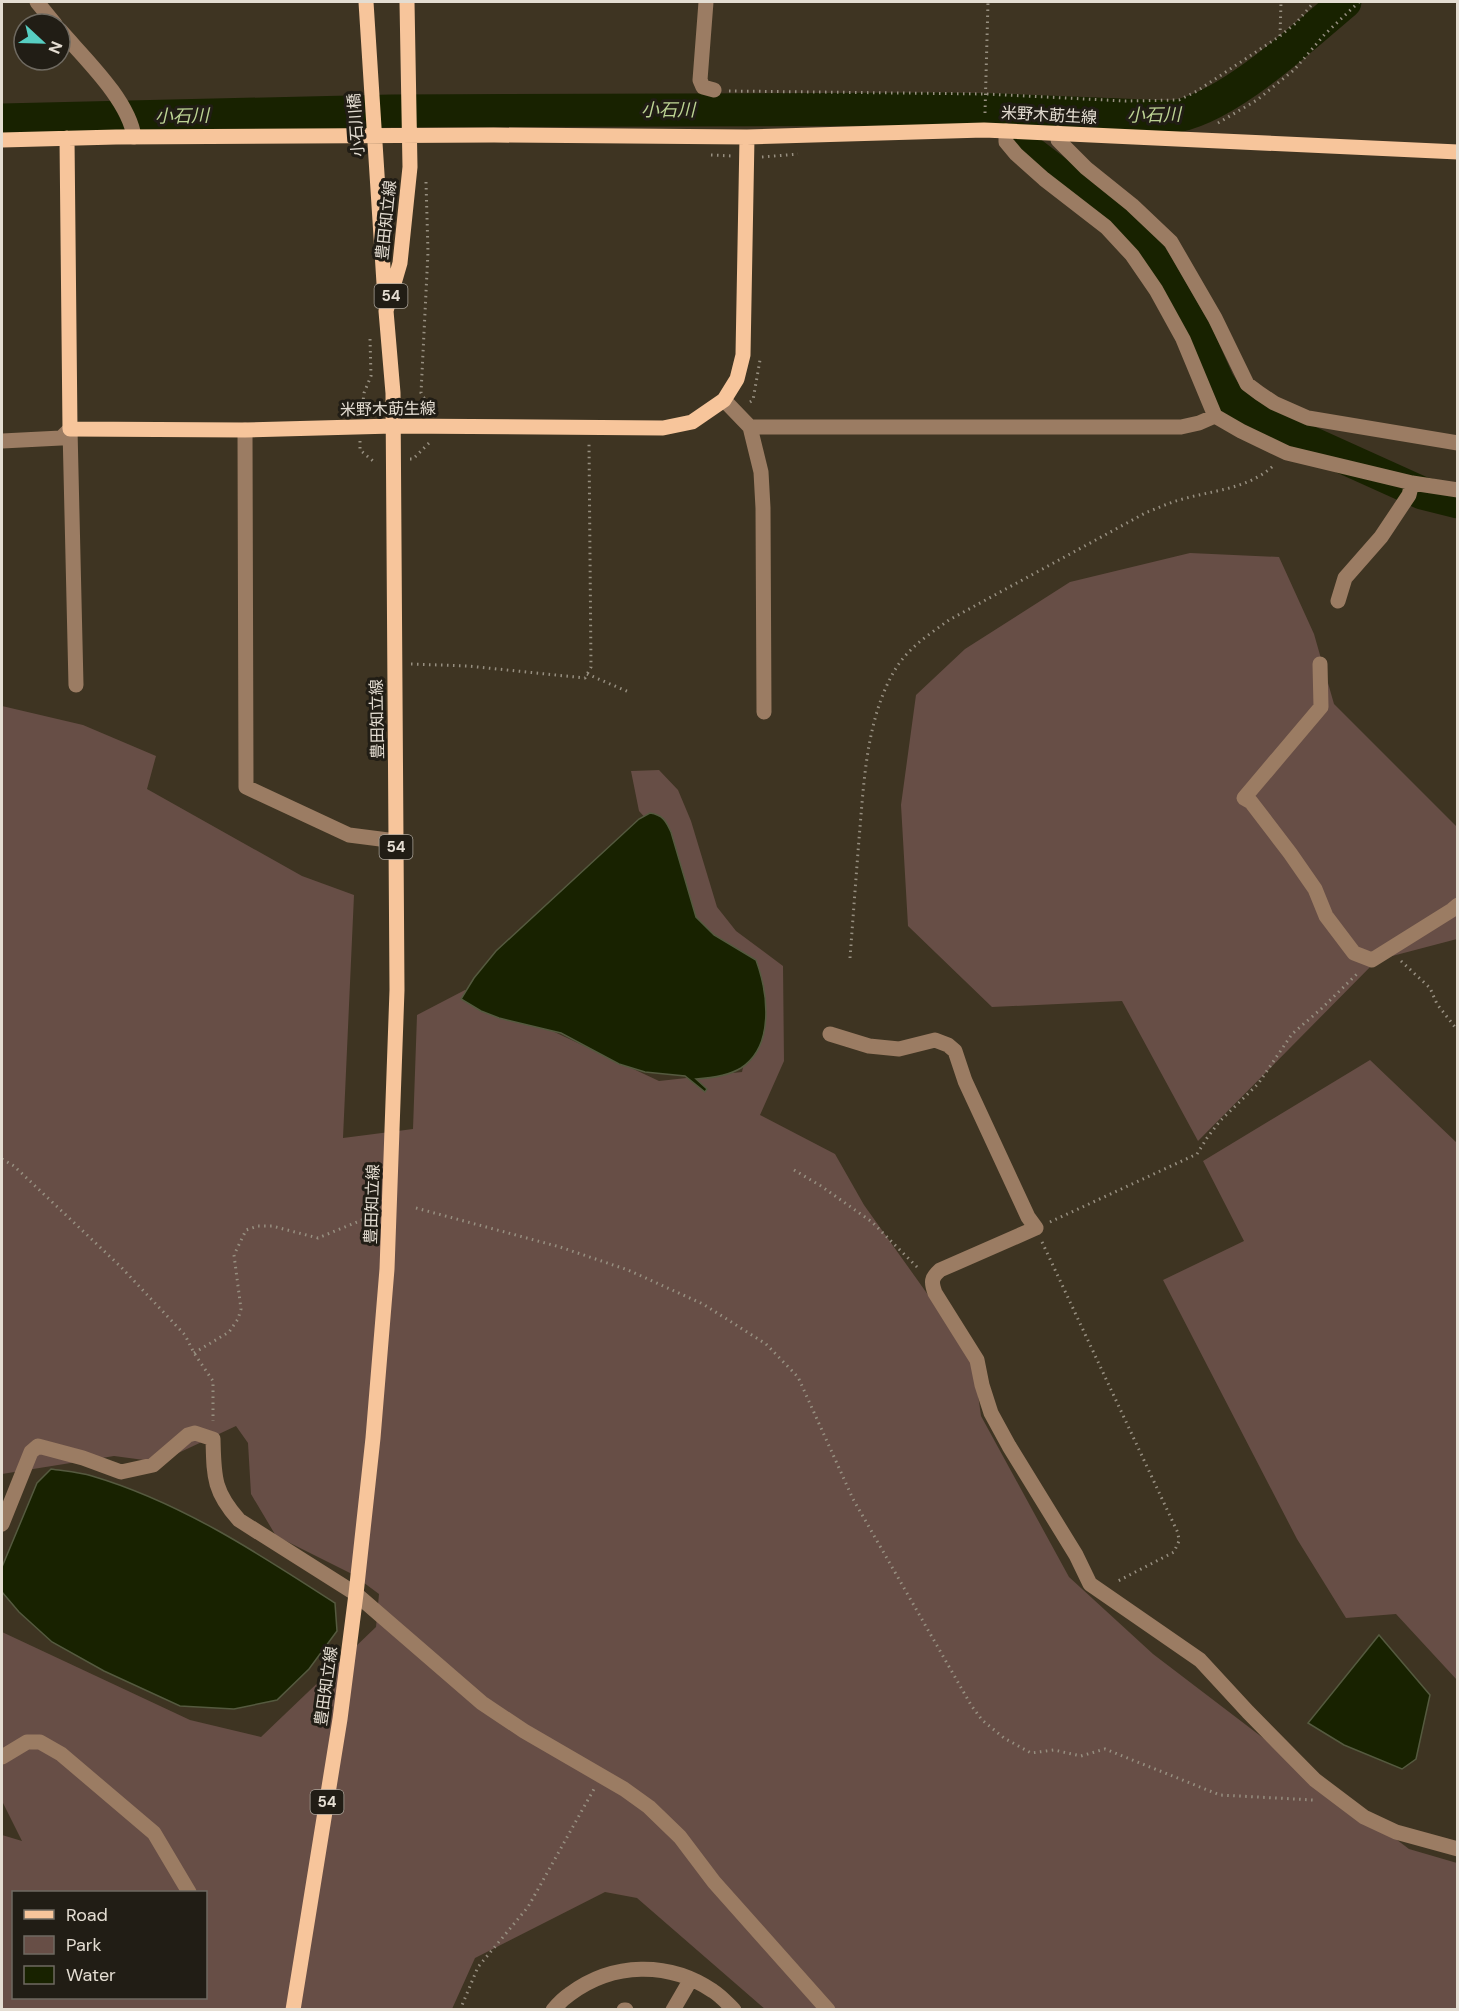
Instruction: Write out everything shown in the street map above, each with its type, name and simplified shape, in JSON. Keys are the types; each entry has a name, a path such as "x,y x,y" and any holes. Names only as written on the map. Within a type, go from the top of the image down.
{"main road":[{"name":"小石川橋","path":"366,2 377,165"},
{"name":"豊田知立線","path":"386,311 400,263 410,167 407,2"},
{"name":"米野木莇生線","path":"2,140 134,133 747,137 984,130 1458,152"},
{"name":"米野木莇生線","path":"70,429 245,430 393,426 663,428 692,422 724,400 737,379 743,356 747,137"},
{"path":"66,138 70,429"},
{"name":"豊田知立線","path":"293,2010 340,1719 356,1594 373,1438 387,1269 397,990 394,459 393,393 377,165"}],"street":[{"path":"706,2 700,80 703,87 714,90"},
{"path":"72,44 122,103 134,133"},
{"path":"1006,131 1006,142 1016,154 1106,227 1132,255 1156,290 1183,339 1215,416 1287,453 1412,483 1458,490"},
{"path":"1058,133 1058,140 1086,168 1132,205 1172,242 1215,318 1248,384 1259,393 1282,407 1308,418 1458,443"},
{"path":"724,400 750,427 761,472 764,712"},
{"path":"750,427 1181,427 1200,423 1215,416"},
{"path":"2,441 61,438 70,429"},
{"path":"70,429 76,685"},
{"path":"245,430 246,787 349,835 396,841"},
{"path":"1338,601 1345,578 1382,537 1409,495 1412,483"},
{"path":"1320,664 1321,707 1244,798 1251,802 1290,853 1315,889 1326,916 1354,953 1372,960 1458,905"},
{"path":"830,1034 869,1046 899,1049 935,1040 948,1045 954,1051 970,1092 1028,1217 1036,1228 940,1269 933,1275 934,1293 977,1360 982,1385 992,1413 1009,1446 1076,1555 1090,1584 1200,1659 1308,1773 1364,1817 1411,1838 1458,1849"},
{"path":"2,1524 31,1452 38,1446 83,1458 121,1472 153,1465 188,1435 195,1433 213,1439 216,1485 224,1503 238,1520 356,1594 482,1703 524,1731 624,1789 648,1807 680,1837 714,1882 828,2010"},
{"path":"2,1757 27,1742 40,1742 61,1754 154,1833 188,1891"},
{"path":"553,2010 570,1994 597,1978 639,1968 658,1969 691,1979 714,1992 728,2007"},
{"path":"673,2010 691,1979"}],"path":[{"path":"986,94 988,2"},
{"path":"1280,36 1281,2"},
{"path":"714,90 986,94 1125,101 1179,100 1197,91 1280,36 1296,23 1314,2"},
{"path":"1201,139 1222,119 1257,100 1294,70 1325,33 1359,2"},
{"path":"370,330 371,376 364,393 360,450 374,461 413,459 430,442 426,426 427,403 421,393 428,252 426,177"},
{"path":"736,413 753,400 760,350"},
{"path":"394,663 468,666 585,678 591,667 589,441 593,428"},
{"path":"850,958 865,770 875,723 888,683 899,663 924,638 949,620 1147,512 1182,499 1235,488 1266,473 1287,453"},
{"path":"587,674 632,693"},
{"path":"1391,949 1405,966 1430,988 1437,1004 1458,1031"},
{"path":"1104,1594 1115,1582 1174,1552 1179,1541 1178,1533 1036,1228 1087,1207 1197,1154 1220,1121 1258,1083 1292,1034 1372,960"},
{"path":"2,1159 14,1167 121,1267 185,1335 213,1382 213,1439"},
{"path":"794,1170 872,1222 932,1279"},
{"path":"416,1208 560,1246 628,1270 703,1304 766,1344 798,1377 853,1499 971,1705 982,1720 1004,1738 1031,1753 1054,1750 1080,1756 1106,1749 1220,1795 1298,1800 1339,1798"},
{"path":"194,1353 229,1332 238,1318 241,1309 234,1255 246,1230 272,1226 318,1238 377,1214"},
{"path":"460,2010 478,1967 528,1907 601,1777"}],"green space":[{"path":"1190,553 1279,557 1314,634 1334,704 1457,827 1457,939 1377,960 1198,1141 1122,1001 992,1007 908,926 901,805 916,695 965,649 1070,582"},
{"path":"2,706 83,725 156,756 147,789 302,876 354,895 343,1138 413,1129 417,1015 465,990 659,1081 742,1072 754,1017 716,951 665,878 659,833 639,811 631,771 659,770 678,790 691,821 717,907 736,931 783,966 784,1061 760,1115 835,1154 864,1205 973,1358 981,1416 1069,1577 1153,1654 1409,1849 1457,1863 1457,2009 765,2009 637,1898 605,1892 475,1958 452,2009 2,2009 2,1835 22,1841 2,1801 2,1632 190,1720 261,1737 376,1627 379,1594 352,1574 276,1536 251,1494 248,1443 236,1426 159,1462 114,1456 2,1474"},
{"path":"1370,1060 1457,1143 1457,1680 1396,1614 1346,1618 1297,1539 1163,1280 1244,1241 1203,1161"}],"water":[{"path":"650,813 664,819 671,832 696,917 714,935 756,960 764,988 766,1018 759,1046 752,1058 736,1071 696,1079 707,1089 705,1092 685,1076 645,1072 619,1064 561,1033 499,1018 461,999 474,978 496,951 639,819"},
{"path":"51,1469 87,1475 125,1487 218,1530 335,1603 337,1631 309,1669 277,1700 234,1709 180,1706 104,1671 52,1642 19,1612 2,1592 2,1567 37,1483"},
{"path":"1379,1635 1430,1695 1416,1759 1402,1769 1344,1745 1308,1723"}],"waterway":[{"name":"小石川","path":"2,120 391,111 941,109 1170,117 1191,112 1238,88 1345,2"},
{"path":"1000,110 1029,151 1123,223 1142,242 1197,335 1218,382 1227,396 1247,414 1422,493 1458,502"}]}
